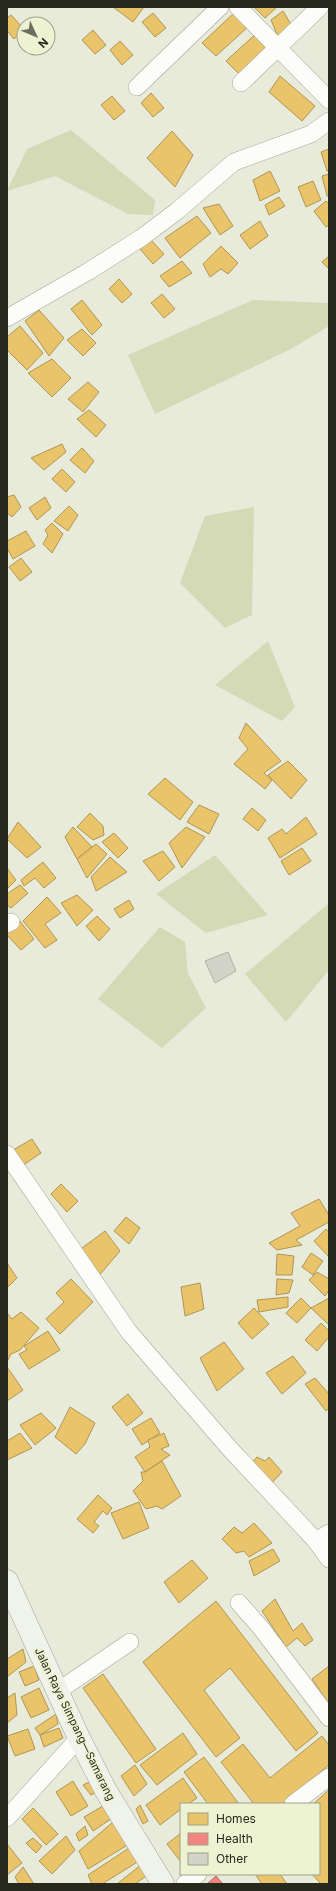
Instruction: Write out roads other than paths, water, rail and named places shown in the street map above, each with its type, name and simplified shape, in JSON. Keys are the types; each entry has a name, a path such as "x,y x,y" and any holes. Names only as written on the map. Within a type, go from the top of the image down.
{"main road":[{"name":"Jalan Raya Simpang—Samarang","path":"7,1581 79,1738 106,1790 162,1884"}],"street":[{"path":"137,87 220,7"},
{"path":"238,7 329,100"},
{"path":"241,84 276,47 320,7"},
{"path":"7,318 89,271 141,238 177,211 234,162 311,134 329,121"},
{"path":"7,1154 129,1332 225,1444 323,1537 329,1558"},
{"path":"239,1603 261,1628 329,1718"},
{"path":"58,1691 130,1642"},
{"path":"7,1818 79,1738"},
{"path":"294,1803 329,1777"},
{"path":"185,1884 197,1875"}]}
